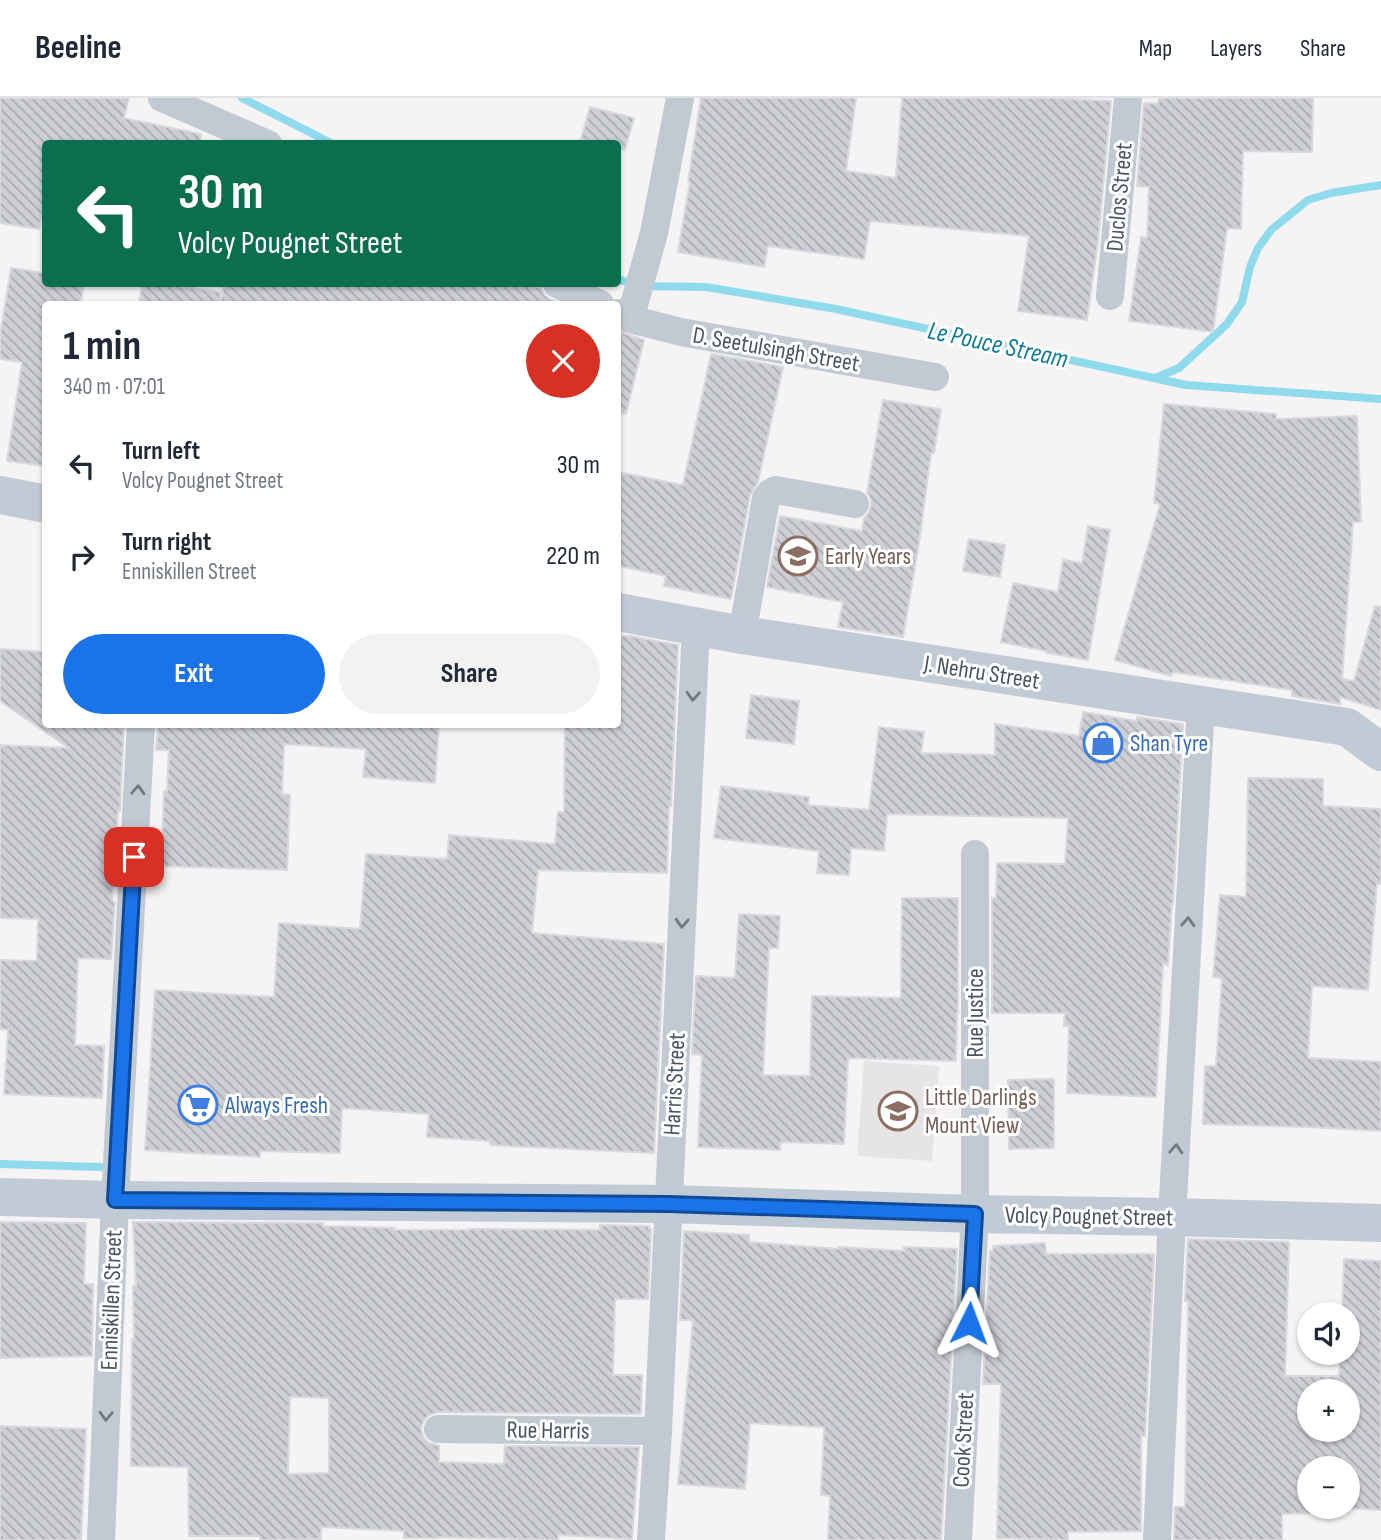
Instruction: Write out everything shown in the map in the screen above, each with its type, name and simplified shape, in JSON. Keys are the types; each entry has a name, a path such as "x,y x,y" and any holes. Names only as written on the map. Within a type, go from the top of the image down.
{"main road":[{"path":"0,495 42,503"},
{"name":"J. Nehru Street","path":"621,613 742,635 1346,727 1381,752"},
{"name":"Volcy Pougnet Street","path":"0,1197 668,1204 1381,1223"}],"street":[{"path":"162,98 259,140"},
{"path":"624,316 654,233 680,98"},
{"name":"Duclos Street","path":"1110,296 1128,98"},
{"path":"563,287 593,301"},
{"name":"D. Seetulsingh Street","path":"624,316 681,332 935,377"},
{"path":"742,635 765,498 770,492 776,490 855,504"},
{"name":"Harris Street","path":"651,1540 696,627"},
{"path":"1157,1540 1201,705"},
{"name":"Enniskillen Street","path":"101,1540 115,1200 141,728"},
{"name":"Rue Justice","path":"975,855 975,1214"},
{"name":"Cook Street","path":"958,1540 975,1214"},
{"name":"Rue Harris","path":"438,1429 658,1431"}],"shaded area":[{"name":"Little Darlings Mount View","path":"864,1061 939,1066 932,1161 857,1156"}],"building":[{"path":"0,98 129,98 124,118 201,134 200,140 42,140 42,212 39,229 0,223"},
{"path":"701,98 856,98 846,171 896,178 902,98 1052,98 1111,101 1098,241 1087,320 1018,311 1029,236 870,221 864,259 768,246 764,267 678,252"},
{"path":"1159,98 1313,98 1312,152 1243,151 1241,229 1227,228 1213,332 1129,321 1141,237 1147,238 1149,187 1137,186 1144,103 1158,104"},
{"path":"590,107 634,118 625,150 621,149 621,140 581,139"},
{"path":"11,268 42,272 42,287 84,287 81,301 42,301 42,465 7,461 22,362 0,359 0,335"},
{"path":"142,287 185,287 221,292 220,301 139,301"},
{"path":"223,287 537,287 541,288 549,299 554,301 220,301"},
{"path":"621,332 644,340 626,414 621,413"},
{"path":"711,354 783,367 758,482 750,495 731,599 664,586 666,576 621,567 621,473 683,485"},
{"path":"883,400 941,409 934,453 931,453 903,637 838,627 843,602 767,587 780,516 862,531 864,518 871,506 867,493"},
{"path":"1164,404 1276,414 1276,419 1357,416 1361,522 1353,522 1342,679 1354,681 1375,606 1381,607 1381,710 1340,697 1340,704 1292,696 1292,690 1173,672 1171,676 1115,660 1160,504 1154,503"},
{"path":"1088,526 1110,530 1088,660 1001,642 1013,583 1058,592 1063,560 1082,563"},
{"path":"969,539 1005,545 1000,577 963,571"},
{"path":"621,636 678,645 667,873 538,870 532,933 664,944 654,1153 490,1145 490,1141 427,1137 429,1114 342,1108 340,1153 260,1151 260,1157 145,1150 155,990 274,997 279,923 360,929 366,854 447,859 449,835 555,844 558,812 564,812 565,728 621,728"},
{"path":"0,649 42,652 42,728 124,728 112,901 115,902 111,959 78,958 75,1045 104,1046 102,1098 4,1094 8,1030 0,1029 0,960 37,961 38,919 0,918 0,745 69,748 0,701"},
{"path":"751,695 799,701 794,744 746,738"},
{"path":"1083,712 1137,721 1137,717 1183,724 1173,904 1168,965 1163,964 1156,1097 1067,1093 1069,1026 1064,1026 1065,1013 992,1013 992,898 996,898 997,863 1065,864 1068,818 887,814 884,851 851,848 849,875 817,873 819,851 714,838 721,786 809,797 808,805 869,810 879,727 924,732 921,753 995,755 995,724 1079,736"},
{"path":"158,728 439,728 435,783 363,777 366,749 284,744 282,794 290,795 287,870 161,866 164,791 167,791 169,750 156,750"},
{"path":"1248,778 1323,779 1323,806 1381,809 1381,884 1377,884 1368,990 1312,986 1308,1058 1381,1062 1381,1131 1203,1124 1205,1066 1216,1066 1222,978 1213,977 1220,895 1246,897"},
{"path":"902,898 958,898 956,1061 848,1058 844,1144 781,1142 780,1150 698,1147 702,1055 692,1054 696,976 735,978 739,914 780,916 778,948 769,948 763,1075 810,1076 812,996 901,998"},
{"path":"1054,1079 1054,1148 1009,1149 1008,1080"},
{"path":"0,1222 86,1223 84,1284 93,1284 92,1356 0,1358"},
{"path":"133,1222 323,1223 323,1226 394,1230 600,1230 600,1225 649,1226 648,1299 615,1299 613,1375 642,1375 641,1414 438,1412 429,1415 421,1428 423,1437 429,1443 439,1446 439,1462 504,1464 505,1446 639,1447 632,1539 558,1535 558,1540 404,1538 404,1531 321,1527 321,1539 260,1540 260,1536 189,1536 188,1467 131,1466 133,1286 136,1286","holes":["290,1397 329,1398 329,1473 288,1474"]},
{"path":"684,1231 749,1235 749,1242 839,1249 957,1249 941,1540 828,1540 830,1496 821,1495 824,1427 750,1423 745,1489 678,1484 693,1320 680,1320"},
{"path":"1188,1239 1289,1242 1285,1376 1339,1376 1339,1365 1360,1365 1360,1302 1342,1302 1344,1259 1381,1261 1381,1510 1360,1509 1360,1456 1297,1456 1297,1514 1282,1514 1282,1540 1174,1540 1175,1507 1185,1507 1188,1302 1185,1301"},
{"path":"1045,1243 1046,1254 1154,1254 1145,1436 1141,1436 1141,1531 1068,1532 1068,1540 997,1538 1001,1384 983,1384 990,1251 993,1251 993,1246"},
{"path":"0,1426 86,1429 81,1540 0,1540"}],"waterway":[{"name":"Le Pouce Stream","path":"242,98 325,140"},
{"path":"1155,378 1179,368 1227,324 1242,302 1250,267 1258,248 1271,230 1308,200 1331,193 1381,185"},
{"name":"Le Pouce Stream","path":"621,280 637,286 706,287 836,309 1186,385 1381,399"},
{"path":"0,1164 100,1167"}],"place":[{"name":"Early Years","path":"798,556"},
{"name":"Shan Tyre","path":"1103,743"},
{"name":"Always Fresh","path":"198,1105"},
{"name":"Little Darlings Mount View","path":"898,1111"}],"route":[{"path":"134,857 115,1200 668,1204 975,1214 969,1323"}]}
